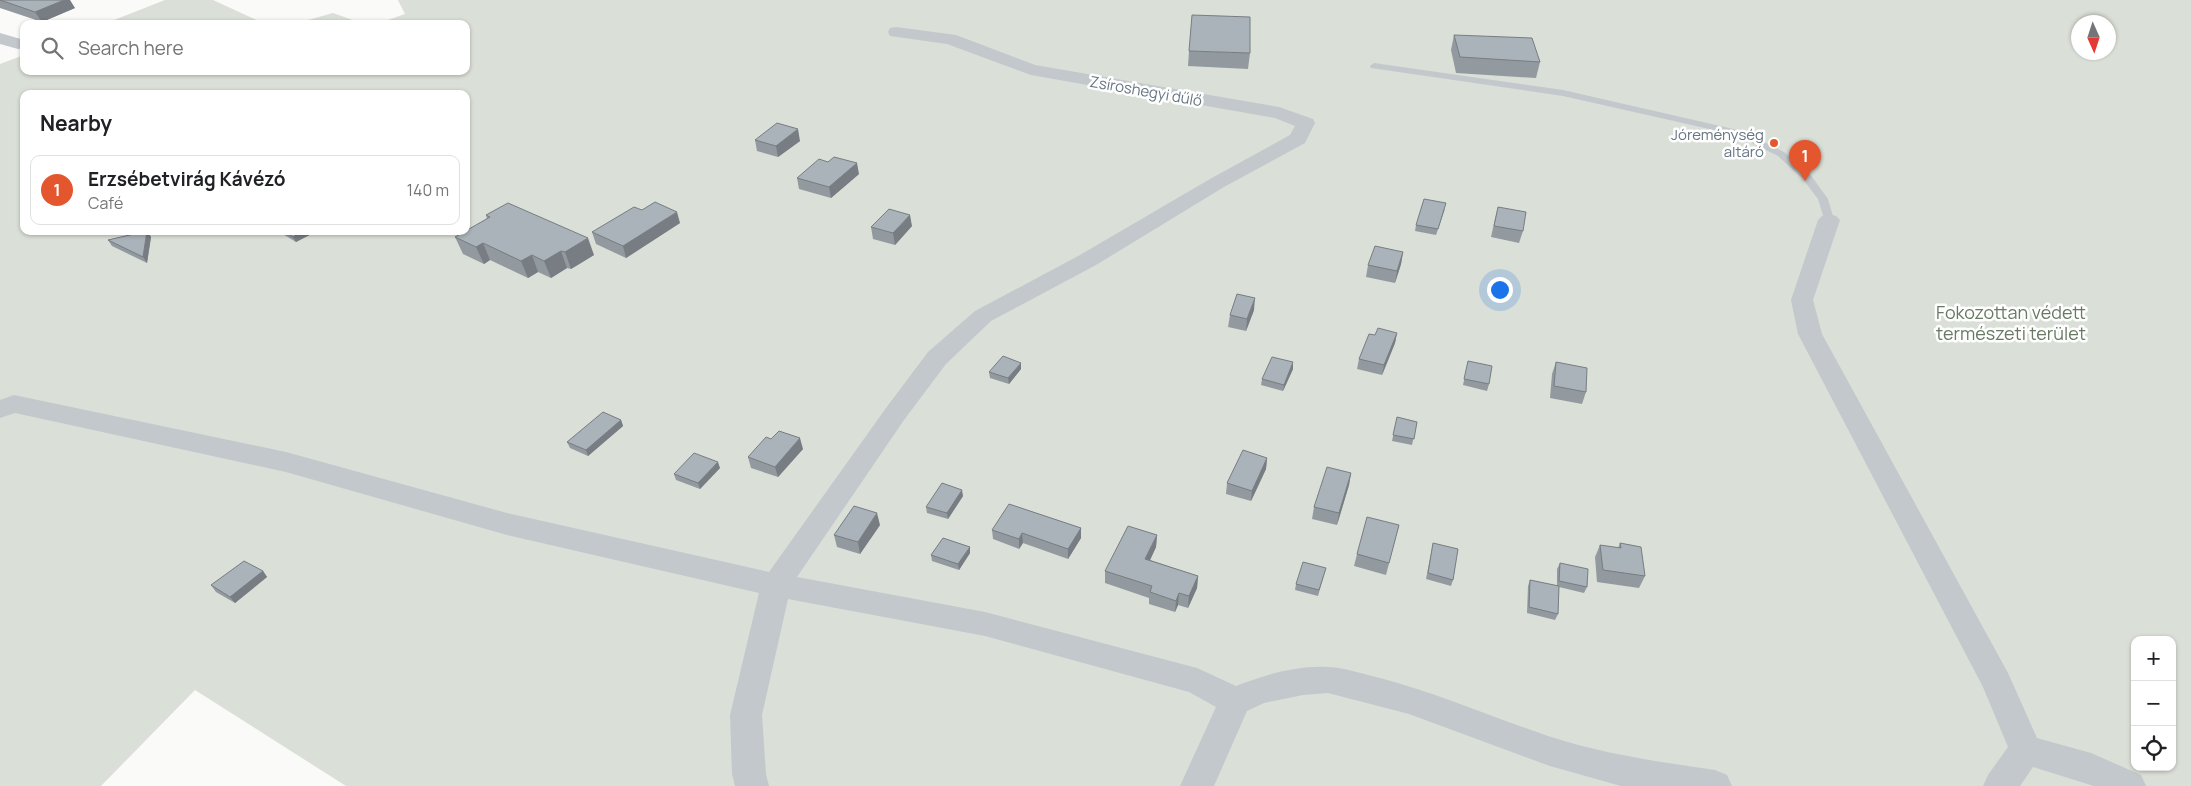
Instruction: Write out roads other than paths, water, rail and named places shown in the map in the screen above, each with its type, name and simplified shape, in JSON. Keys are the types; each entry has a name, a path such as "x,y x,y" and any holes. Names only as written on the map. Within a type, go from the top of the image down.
{"street":[{"name":"Zsíroshegyi dűlő","path":"776,585 895,414 937,358 983,316 1088,260 1216,183 1298,140 1306,123 1279,113 1031,70 950,38 896,32"},
{"path":"0,38 18,44"},
{"path":"1829,220 1802,300 1810,334 1998,683 2026,750"},
{"path":"0,409 14,404 286,462 507,524 776,585 985,624 1197,681 1235,702"},
{"path":"752,786 749,774 746,715 776,585"},
{"path":"1197,786 1235,702 1261,690 1303,682 1328,680 1410,700 1550,751 1633,774 1715,786"},
{"path":"2000,786 2026,750"},
{"path":"2026,750 2091,768 2129,786"}],"lane":[{"path":"1374,66 1563,93 1739,133 1781,154 1806,176 1823,199 1829,220"}],"place":[{"name":"Jóreménység altáró","path":"1774,143"},
{"name":"Erzsébetvirág Kávézó","path":"1805,181"}],"park label":[{"name":"Fokozottan védett természeti terület","path":"2011,322"}]}
